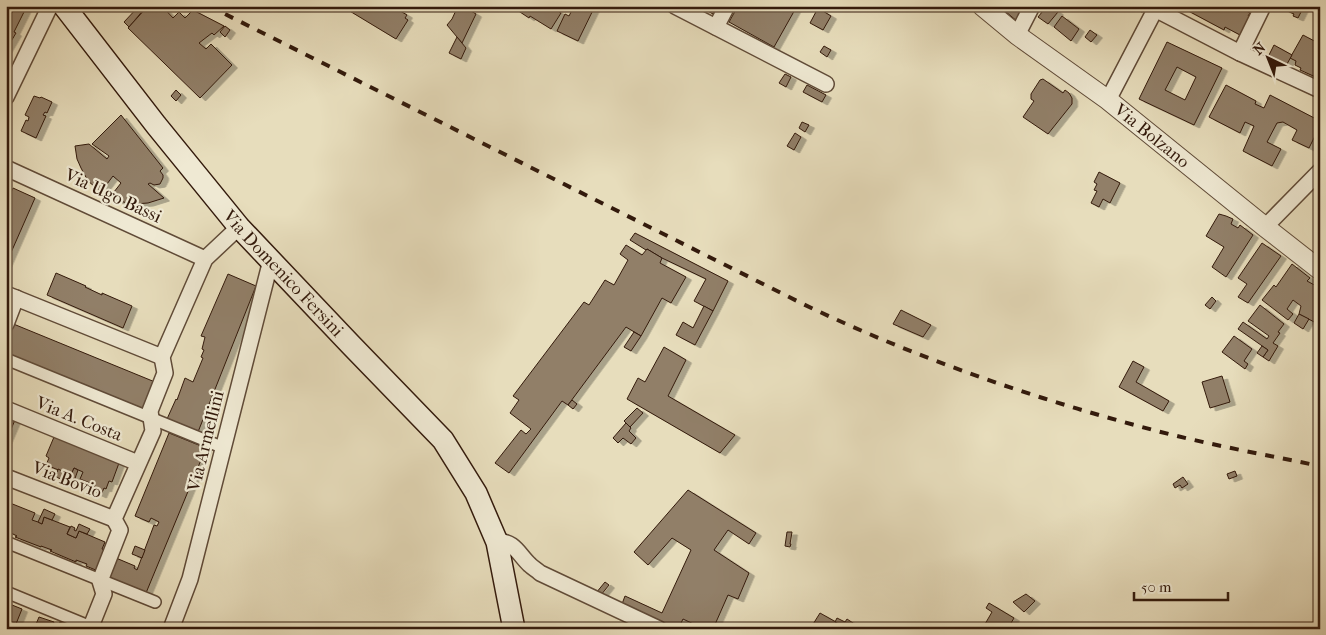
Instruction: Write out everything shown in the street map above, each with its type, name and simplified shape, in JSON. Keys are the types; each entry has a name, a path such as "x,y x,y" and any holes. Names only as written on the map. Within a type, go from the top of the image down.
{"main road":[{"name":"Via Domenico Fersini","path":"64,6 239,227 443,440 476,493 497,542 514,629"}],"street":[{"path":"6,97 50,6"},
{"path":"675,6 826,84"},
{"path":"716,26 727,6"},
{"name":"Via Bolzano","path":"982,6 1017,35 1108,100 1320,270"},
{"path":"1017,35 1032,6"},
{"path":"1240,53 1263,6"},
{"path":"1108,100 1156,8 1240,53 1320,90"},
{"name":"Via Ugo Bassi","path":"6,168 205,259"},
{"path":"1265,227 1320,171"},
{"path":"6,592 91,628 104,594 100,581 120,530 114,519 153,431 150,410 165,373 162,357 205,259 239,227"},
{"name":"Via Armellini","path":"171,629 190,579 271,260"},
{"path":"6,324 11,296 162,357"},
{"path":"6,359 224,448"},
{"name":"Via A. Costa","path":"6,410 138,463"},
{"name":"Via Bovio","path":"6,476 114,519"},
{"path":"6,542 155,602"},
{"path":"497,542 508,542 540,573 660,629"}],"building":[{"path":"6,6 26,8 14,32 16,33 6,50"},
{"path":"139,6 145,8 129,27 124,22"},
{"path":"148,6 162,6 173,18 179,12 185,18 193,10 224,26 214,35 212,33 199,43 206,49 211,44 232,65 200,98 128,28"},
{"path":"351,6 384,6 387,8 387,6 392,6 407,15 405,18 408,20 396,39 348,10"},
{"path":"458,6 463,6 476,14 462,43 447,25"},
{"path":"511,6 558,6 556,10 561,13 551,29"},
{"path":"574,6 595,6 578,41 557,31 565,14 569,16"},
{"path":"699,6 717,6 713,14"},
{"path":"738,6 797,6 774,47 729,22"},
{"path":"999,6 1026,6 1018,22"},
{"path":"1047,6 1058,12 1048,24 1038,17"},
{"path":"1130,6 1145,6 1142,12"},
{"path":"1179,6 1237,6 1236,8 1240,10 1241,8 1250,13 1248,16 1250,17 1240,35 1225,27 1224,30"},
{"path":"1282,6 1304,6 1298,18 1281,8"},
{"path":"818,8 831,16 823,30 810,23"},
{"path":"1062,16 1079,29 1071,41 1054,27"},
{"path":"225,26 230,30 225,37 220,32"},
{"path":"1090,30 1097,35 1091,42 1085,37"},
{"path":"1303,35 1320,44 1320,79 1300,70 1301,68 1295,65 1296,61 1290,58"},
{"path":"457,37 466,48 461,59 449,53"},
{"path":"1167,42 1222,68 1194,125 1139,99","holes":["1177,67 1196,77 1185,100 1165,90"]},
{"path":"1274,45 1292,55 1287,64 1269,55"},
{"path":"824,46 831,50 827,57 820,52"},
{"path":"785,74 791,77 786,87 779,83"},
{"path":"1043,79 1063,93 1065,90 1072,98 1072,104 1048,134 1023,117 1034,101 1031,99 1031,94 1040,80"},
{"path":"807,85 826,95 822,102 803,92"},
{"path":"1226,85 1256,101 1255,104 1264,108 1270,95 1320,121 1320,126 1309,148 1292,140 1297,130 1283,122 1277,123 1267,142 1281,149 1272,166 1243,151 1254,126 1245,122 1240,133 1209,117"},
{"path":"176,90 181,95 176,101 171,96"},
{"path":"34,96 52,102 47,113 45,112 43,115 46,116 36,138 21,131 26,120 28,121 29,117 25,115"},
{"path":"121,115 163,168 160,171 163,178 160,184 148,184 164,198 148,203 134,204 118,201 110,197 121,183 113,176 101,192 88,181 81,168 75,146 89,144 107,159 109,156 92,144"},
{"path":"802,122 809,125 805,132 799,128"},
{"path":"795,133 801,137 794,150 787,146"},
{"path":"1099,172 1120,183 1110,203 1103,199 1099,207 1091,203 1097,191 1094,190 1097,184 1094,182"},
{"path":"13,188 35,198 6,264 6,203"},
{"path":"1219,214 1233,219 1231,224 1238,228 1240,225 1253,235 1226,277 1212,267 1224,247 1206,236"},
{"path":"635,233 728,281 713,311 694,301 706,279 646,250 630,240"},
{"path":"1262,243 1281,256 1248,303 1238,297 1247,284 1238,278"},
{"path":"626,245 642,255 647,249 662,258 660,263 686,277 671,303 662,298 641,336 626,327 568,405 562,401 509,473 495,463 521,430 526,434 531,429 510,413 519,400 513,396 584,302 589,305 605,280 614,285 628,260 620,254"},
{"path":"1292,264 1310,278 1307,281 1320,288 1320,321 1318,324 1299,314 1301,306 1293,300 1287,309 1293,314 1288,320 1262,300 1274,285 1276,287"},
{"path":"56,273 102,295 102,293 132,306 123,328 47,295"},
{"path":"228,274 256,286 198,432 167,419 177,400 185,378 193,382 203,358 201,357 204,350 202,349 205,337 201,336"},
{"path":"1212,297 1216,301 1210,309 1205,305"},
{"path":"1260,305 1284,324 1273,343 1278,346 1269,361 1263,357 1268,350 1238,329 1243,322 1267,339 1269,336 1248,321"},
{"path":"704,306 713,311 695,345 676,335 683,322 693,328"},
{"path":"901,310 931,325 923,337 893,324"},
{"path":"1299,314 1309,319 1303,329 1294,323"},
{"path":"11,323 155,382 144,409 6,353 6,335"},
{"path":"634,332 641,336 631,351 624,347"},
{"path":"1234,336 1252,349 1244,361 1248,364 1245,369 1222,352"},
{"path":"1262,346 1268,350 1263,357 1257,353"},
{"path":"664,347 686,360 668,396 735,435 720,453 627,399 638,378 645,382"},
{"path":"1133,361 1144,367 1136,382 1169,401 1163,411 1119,387"},
{"path":"1222,376 1230,402 1210,408 1202,382"},
{"path":"572,400 577,404 573,409 568,405"},
{"path":"637,408 643,413 630,427 624,421"},
{"path":"6,416 15,420 6,441"},
{"path":"626,423 631,428 629,431 636,438 631,444 623,438 618,443 613,438"},
{"path":"169,433 206,448 146,593 109,578 116,558 135,566 134,568 137,570 154,525 157,526 159,522 151,518 149,522 135,516"},
{"path":"54,437 119,463 112,482 109,481 101,495 92,491 95,485 80,479 83,472 74,468 71,475 46,465 49,458 46,456"},
{"path":"74,468 78,470 73,484 56,477 58,469 71,475"},
{"path":"1235,471 1237,476 1229,479 1227,474"},
{"path":"1183,477 1188,484 1182,488 1180,485 1175,488 1173,484"},
{"path":"688,490 756,533 749,544 728,530 714,550 749,573 738,599 728,595 713,629 704,629 683,619 678,629 675,629 622,604 625,596 662,613 691,550 672,538 648,565 634,552"},
{"path":"10,503 35,513 32,520 42,524 44,517 70,527 67,534 76,538 79,531 105,542 102,549 106,551 98,571 86,566 87,564 76,560 76,562 50,551 52,550 15,537 17,536 7,531 6,533 6,509"},
{"path":"44,509 55,514 52,520 44,517 42,524 38,522"},
{"path":"79,524 90,529 87,534 79,531 76,538 67,534 71,526 76,531"},
{"path":"787,532 792,532 790,547 785,546"},
{"path":"135,546 145,550 142,558 132,554"},
{"path":"605,582 609,585 601,595 596,593"},
{"path":"1026,594 1035,601 1024,612 1013,602"},
{"path":"7,603 22,609 14,629 6,629"},
{"path":"989,603 1014,618 1009,629 992,629 985,624 992,612 986,608"},
{"path":"820,613 843,626 841,629 810,629"},
{"path":"39,617 54,622 51,629 34,629"},
{"path":"837,618 845,622 847,619 853,623 848,629 835,622"},
{"path":"60,622 73,628 58,629"}],"railway":[{"path":"209,6 801,303 888,342 976,376 1111,419 1238,450 1320,466"}]}
